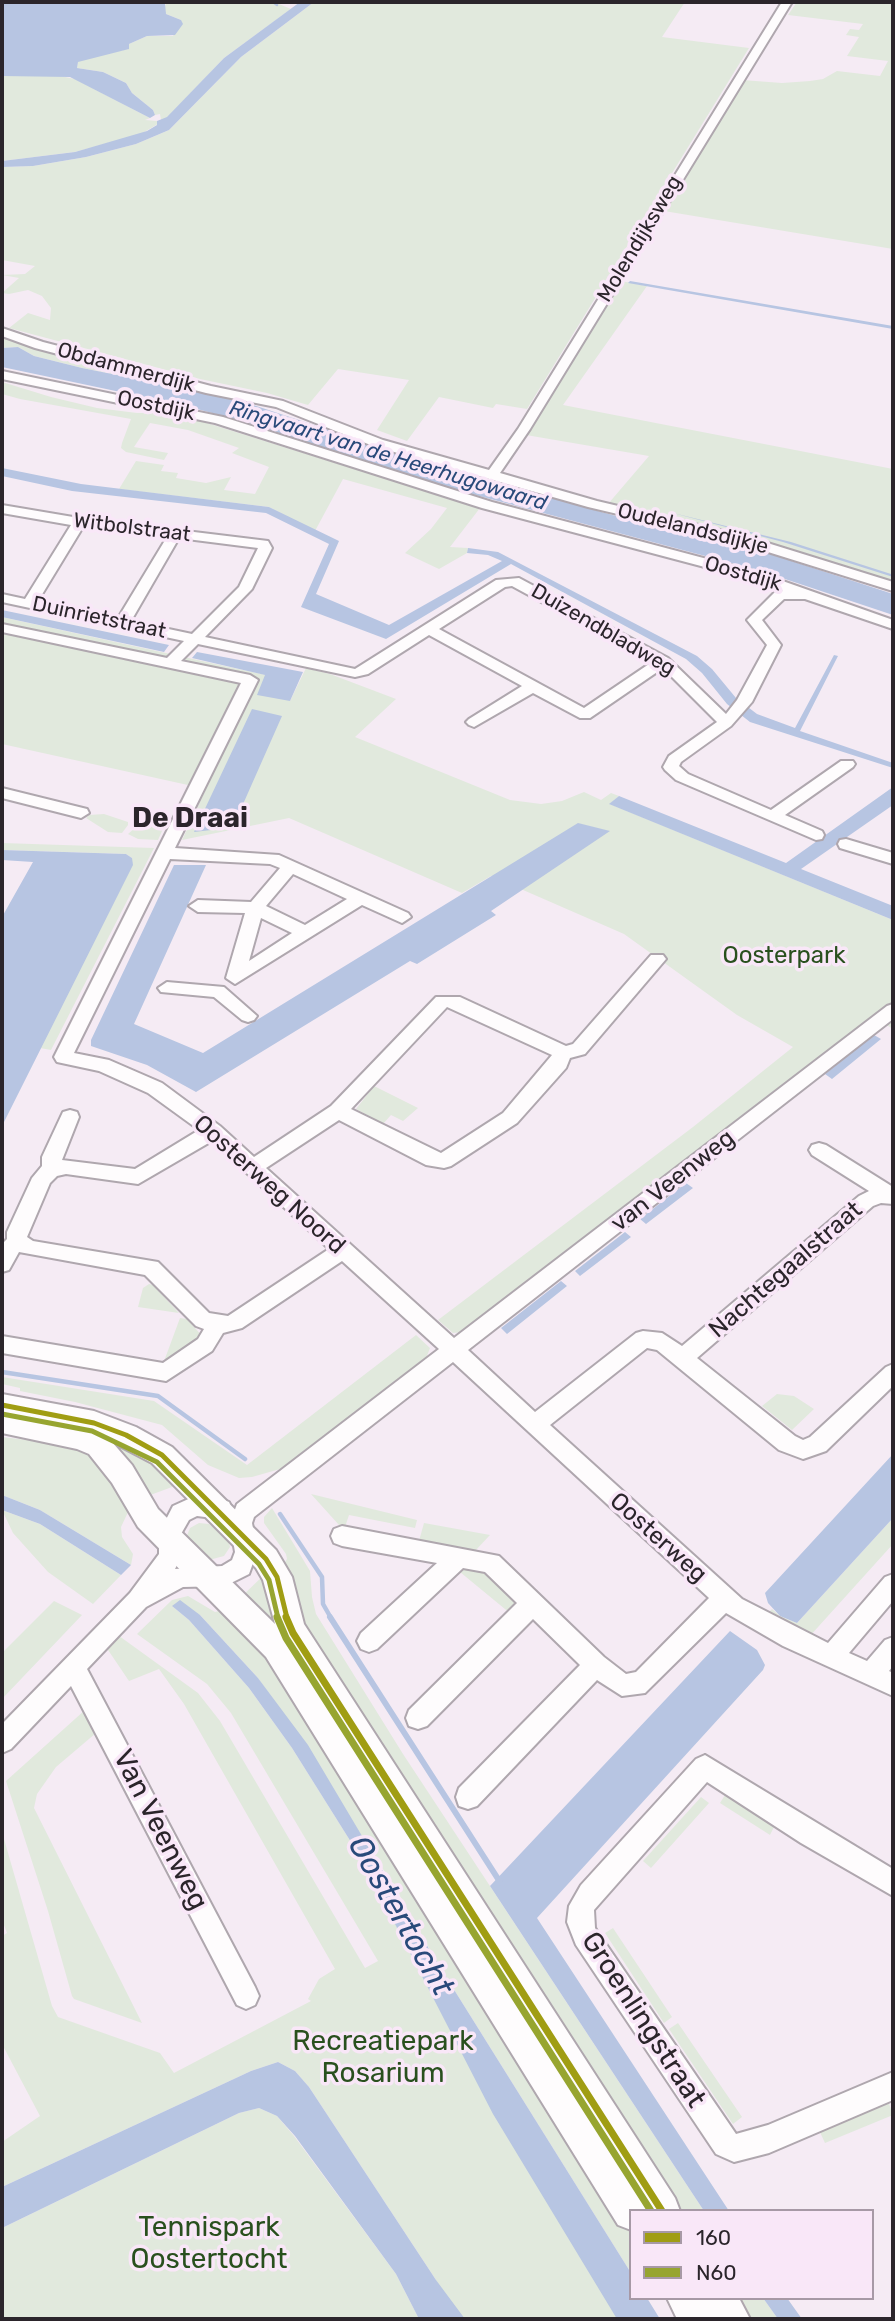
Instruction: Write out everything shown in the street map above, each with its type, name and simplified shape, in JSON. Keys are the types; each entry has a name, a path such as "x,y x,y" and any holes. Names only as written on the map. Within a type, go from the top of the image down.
{"main road":[{"path":"2,1405 94,1423 126,1435 162,1455 272,1567 293,1633 661,2209"},
{"path":"2,1422 81,1438 99,1446 122,1475 148,1518 277,1647 629,2209"},
{"path":"686,2300 698,2319"},
{"path":"718,2300 731,2319"}],"street":[{"name":"Molendijksweg","path":"492,475 524,429 787,2"},
{"name":"Obdammerdijk","path":"2,332 39,345 279,404 378,443 492,475"},
{"name":"Oostdijk","path":"2,374 218,420 422,486 727,568 819,597 893,625"},
{"name":"Oudelandsdijkje","path":"492,475 593,504 740,539 893,587"},
{"name":"Witbolstraat","path":"2,509 79,523 262,543 265,548 245,589 196,638"},
{"path":"30,603 79,523"},
{"name":"Oostdijk","path":"589,533 598,546 780,595 819,597"},
{"path":"123,623 175,534"},
{"name":"Duizendbladweg","path":"196,638 355,673 500,583 514,581 663,661 735,713"},
{"path":"780,595 754,620 774,645 735,713 675,759 672,763 673,771 816,835"},
{"name":"Duinrietstraat","path":"2,598 196,638"},
{"path":"2,628 250,680 172,853 273,859 402,917"},
{"path":"428,629 585,715 663,661"},
{"path":"170,664 196,638"},
{"path":"474,722 533,686"},
{"path":"773,816 847,764"},
{"path":"2,793 81,813"},
{"path":"846,845 893,859"},
{"name":"Oosterweg Noord","path":"172,853 63,1057 102,1065 132,1076 155,1088 213,1131 452,1351"},
{"path":"235,978 255,908 291,866"},
{"path":"167,988 218,990 361,898"},
{"path":"198,906 255,908 306,933"},
{"path":"562,1054 579,1049 657,959"},
{"path":"218,990 248,1016"},
{"path":"253,1167 338,1111 442,1001 454,1001 556,1048 562,1054"},
{"name":"van Veenweg","path":"452,1351 893,1010"},
{"path":"338,1111 433,1160 444,1161 510,1118 559,1063 562,1054"},
{"path":"52,1169 52,1157 71,1117"},
{"path":"213,1131 138,1177 66,1167 52,1169 42,1178 17,1232 18,1241 28,1248 151,1268 203,1320 217,1325 235,1322 342,1250"},
{"name":"Nachtegaalstraat","path":"819,1150 893,1197"},
{"name":"Nachtegaalstraat","path":"683,1358 866,1201 879,1195 893,1197"},
{"path":"2,1264 7,1252 18,1241"},
{"path":"2,1345 166,1372 205,1345 217,1325"},
{"name":"Nachtegaalstraat","path":"534,1425 639,1340 647,1338 657,1340 683,1358 787,1443 803,1450 818,1444 893,1373"},
{"path":"138,1600 180,1577 225,1576 241,1567 246,1552 241,1523 245,1511 452,1351"},
{"name":"Oosterweg","path":"452,1351 724,1598 769,1626 893,1685"},
{"path":"2,1741 138,1600 170,1557 172,1525 181,1513 195,1506 217,1509 232,1507 289,1479"},
{"path":"342,1536 491,1563 596,1665 622,1685 636,1685 724,1598"},
{"path":"369,1641 459,1557"},
{"path":"831,1657 893,1584"},
{"path":"418,1717 533,1603"},
{"path":"870,1675 893,1648"},
{"name":"Van Veenweg","path":"74,1665 246,1996"},
{"path":"467,1797 596,1665"},
{"name":"Groenlingstraat","path":"893,1883 705,1767 590,1894 582,1906 580,1922 585,1936 726,2144 734,2148 769,2139 893,2086"}],"green space":[{"path":"167,2 274,2 291,9 224,58 167,118 161,120 160,114 155,115 153,110 132,93 126,83 103,72 77,68 78,60 128,49 129,44 147,36 173,36 181,20 166,14 163,10"},
{"path":"314,2 685,2 662,37 749,48 527,409 496,404 493,408 439,397 407,441 377,430 409,380 338,369 308,405 9,328 28,313 50,320 51,308 42,296 28,290 2,293 19,278 2,275 25,274 35,266 2,260 2,167 33,166 86,157 136,144 169,130 241,57"},
{"path":"797,2 893,2 893,249 664,211 742,80 782,83 810,81 823,79 837,71 880,76 888,61 847,56 859,37 846,35 850,29 859,30 863,24 788,15"},
{"path":"55,75 75,79 150,118 145,120 157,121 158,124 141,134 75,152 2,161 2,76"},
{"path":"621,281 647,286 563,405 893,469 893,585 608,504 649,456 526,435"},
{"path":"2,336 188,389 82,368 34,356 18,347 2,348"},
{"path":"2,382 97,408 137,413 175,413 480,508 450,547 468,548 467,553 439,569 405,553 431,529 447,508 343,479 315,531 269,507 119,489 136,461 164,465 161,471 178,473 176,478 206,483 231,477 224,490 255,494 269,467 232,453 239,448 188,430 150,423 134,447 168,453 164,460 126,452 121,448 131,419 2,394"},
{"name":"Oosterpark","path":"2,617 266,675 290,701 306,668 330,674 396,699 355,737 510,800 541,804 562,801 584,792 601,800 611,793 619,796 610,804 893,920 893,1029 874,1017 463,1332 453,1333 438,1320 693,1127 793,1047 737,1015 624,934 491,876 462,893 289,818 182,840 206,789 2,744"},
{"path":"104,814 128,822 128,825 122,833 108,832 86,818 89,815"},
{"path":"163,819 166,822 158,840 138,839 128,834 144,820"},
{"path":"2,843 154,848 51,1050 40,1048 132,858 126,854 2,850"},
{"path":"374,1086 418,1108 403,1121 391,1115 383,1124 356,1109"},
{"path":"149,1284 179,1313 138,1307 143,1288"},
{"path":"180,1318 187,1319 203,1337 163,1364"},
{"path":"416,1335 430,1348 425,1361 287,1467 252,1477 239,1478 208,1465 162,1425 75,1402 20,1391 20,1388 2,1384 2,1377 154,1401 247,1465"},
{"path":"777,1394 794,1396 814,1409 792,1430 762,1406"},
{"path":"72,1422 135,1449 176,1482 172,1487 145,1497"},
{"path":"2,1437 54,1443 83,1450 94,1457 130,1508 121,1527 122,1537 133,1554 131,1565 40,1510 2,1495"},
{"path":"311,1494 417,1520 415,1528 349,1515 345,1527 339,1525"},
{"path":"272,1508 310,1571 316,1614 403,1754 703,2209 670,2209 297,1628 283,1565 287,1559 286,1554 264,1523 264,1517"},
{"path":"2,1510 40,1524 121,1575 93,1604 48,1572 13,1533"},
{"path":"893,1518 893,1544 809,1637 764,1617 772,1609 780,1616 797,1623"},
{"path":"199,1523 209,1524 228,1538 230,1547 224,1556 209,1560 186,1538 190,1528"},
{"path":"424,1523 490,1535 475,1551 419,1541"},
{"path":"465,1568 492,1575 522,1604 511,1614 460,1572"},
{"path":"266,1573 283,1631 238,1600"},
{"name":"Recreatiepark Rosarium","path":"188,1596 215,1612 227,1609 271,1651 629,2226 629,2270 438,1964 396,1889 258,1678 200,1615 172,1606 189,1620 249,1688 292,1748 361,1858 406,1944 631,2319 450,2319 436,2280 309,2087 295,2071 278,2062 251,2071 2,2187 2,2142 40,2116 2,2044 2,1936 7,1933 2,1920 2,1832 52,2006 58,2017 160,2053 174,2073 311,2001 308,1999 319,1979 335,1969 184,1704 159,1669 129,1681 104,1644 115,1633 198,1693 220,1721 365,1968 378,1961 231,1713 207,1684 137,1634 172,1600"},
{"path":"54,1601 82,1615 2,1699 2,1653"},
{"path":"85,1710 96,1733 56,1767 37,1794 34,1808 142,2023 72,1996 6,1781"},
{"path":"725,1795 774,1827 770,1835 720,1803"},
{"path":"701,1797 709,1803 651,1868 643,1861"},
{"path":"613,1928 672,2017 664,2023 605,1933"},
{"path":"678,2023 742,2117 733,2124 669,2029"},
{"path":"888,2101 893,2115 825,2143 819,2130"},
{"name":"Tennispark Oostertocht","path":"259,2108 277,2116 294,2136 396,2274 419,2319 2,2319 2,2228 239,2113"},
{"path":"729,2300 764,2300 778,2319 742,2319"}],"water":[{"path":"2,2 169,3 165,4 166,14 181,20 183,24 175,35 147,36 129,44 129,49 78,62 77,68 103,72 126,83 132,93 153,110 155,115 150,118 70,77 2,76"},
{"path":"300,2 314,2 241,57 169,130 136,144 86,157 33,166 2,167 2,161 75,152 147,131 157,125 157,121 167,117 224,58"},
{"path":"630,281 893,326 893,329 628,283"},
{"name":"Ringvaart van de Heerhugowaard","path":"18,347 34,356 82,368 232,398 448,469 623,518 761,551 893,594 893,615 758,570 434,484 246,422 182,405 2,367 2,348"},
{"path":"2,468 81,484 269,507 339,541 316,594 389,625 502,561 488,555 467,553 468,548 498,552 697,656 712,669 736,698 757,714 795,728 834,655 838,656 800,731 893,763 893,768 750,722 727,704 702,673 686,659 511,564 386,639 301,607 329,544 266,513 72,491 2,476"},
{"path":"669,512 791,542 891,574 893,577 783,542"},
{"path":"2,610 169,645 164,652 2,617"},
{"path":"197,652 303,672 290,701 257,695 265,675 192,658"},
{"path":"252,709 282,716 236,820 211,830 194,832"},
{"path":"893,787 893,805 801,869 893,906 893,920 609,804 619,796 786,863"},
{"path":"578,823 610,831 491,911 496,915 417,964 410,961 196,1092 147,1065 91,1046 91,1040 174,865 206,865 134,1024 203,1053"},
{"path":"2,850 126,854 132,858 133,865 2,1126 2,917 33,862 2,860"},
{"path":"874,1035 881,1039 832,1079 825,1074"},
{"path":"686,1183 693,1188 646,1224 640,1219"},
{"path":"625,1232 631,1237 580,1276 575,1271"},
{"path":"561,1281 567,1286 507,1334 501,1328"},
{"path":"893,1454 893,1518 797,1623 780,1616 768,1603 765,1593"},
{"path":"2,1495 40,1510 131,1565 121,1575 40,1524 2,1510"},
{"name":"Oostertocht","path":"180,1600 200,1615 258,1678 308,1745 438,1964 629,2270 629,2300 648,2300 660,2319 617,2319 493,2114 361,1858 292,1748 249,1688 189,1620 172,1606"},
{"path":"730,1631 757,1650 765,1665 763,1670 537,1918 728,2209 703,2209 490,1886"},
{"path":"278,2062 295,2071 309,2087 436,2280 465,2319 419,2319 396,2274 295,2136 277,2116 259,2108 239,2113 2,2228 2,2187 251,2071"},
{"path":"764,2300 788,2300 802,2319 778,2319"}],"waterway":[{"path":"273,2 277,5"},
{"path":"2,1372 158,1396 245,1459"},
{"path":"280,1514 322,1577 323,1604 331,1618"},
{"path":"330,1617 500,1882"}],"transit line":[{"name":"160","path":"2,1405 94,1423 126,1435 162,1455 266,1559 277,1577 285,1614 293,1633 661,2209"},
{"name":"N60","path":"2,1414 92,1431 157,1462 259,1564 269,1580 277,1617 286,1638 650,2209"}],"district":[{"name":"De Draai","path":"190,819"}]}
